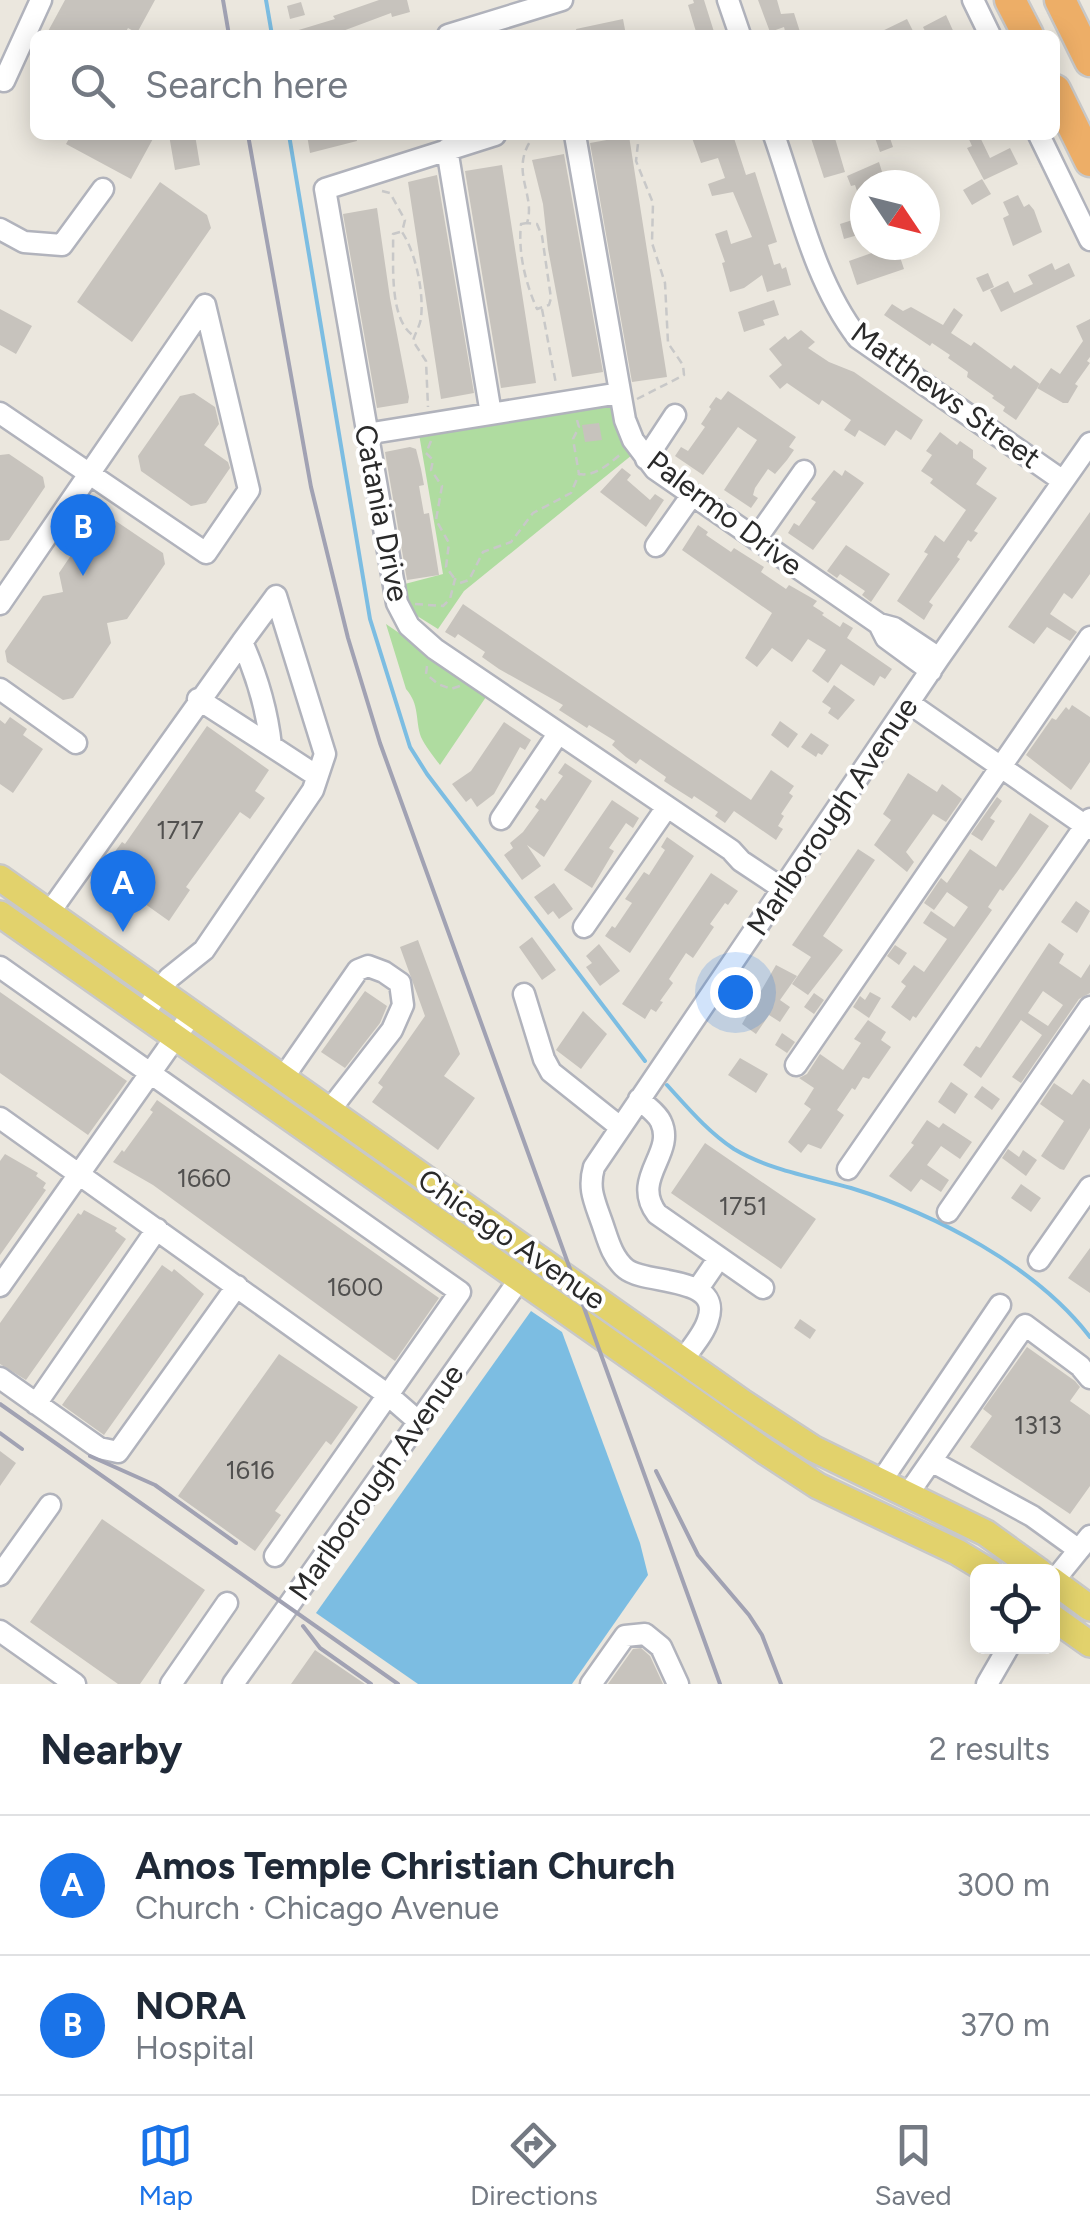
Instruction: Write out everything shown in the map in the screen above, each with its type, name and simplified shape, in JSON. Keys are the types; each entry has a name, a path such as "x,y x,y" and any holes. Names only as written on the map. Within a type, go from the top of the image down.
{"highway":[{"path":"1010,0 1025,30"},
{"path":"1060,0 1090,61"},
{"path":"1060,100 1090,161"}],"main road":[{"name":"Chicago Avenue","path":"0,878 814,1450 986,1533 1029,1564"},
{"name":"Chicago Avenue","path":"0,914 667,1385 818,1486 977,1564"},
{"path":"438,1187 465,1224 520,1266 519,1280"},
{"path":"667,1385 684,1360"},
{"path":"1060,1586 1086,1603"},
{"path":"1060,1623 1090,1644"}],"street":[{"path":"0,80 4,81 40,0"},
{"path":"464,30 562,0"},
{"path":"728,0 738,30"},
{"path":"973,0 988,30"},
{"path":"369,174 478,140"},
{"name":"Palermo Drive","path":"576,140 621,400 642,453 692,495 879,624 886,638 935,664"},
{"name":"Matthews Street","path":"776,140 827,288 839,314 858,338 1063,481"},
{"path":"1041,140 1090,240"},
{"path":"447,149 491,414"},
{"name":"Catania Drive","path":"369,174 324,189 400,612 409,626 435,649 731,850 741,861 787,883"},
{"path":"0,229 24,242 62,245 103,190"},
{"path":"0,413 89,473 206,553 249,490 205,306 89,473 0,604"},
{"path":"366,434 433,431 491,414 621,400"},
{"path":"642,453 676,415"},
{"name":"Marlborough Avenue","path":"697,1290 688,1284 640,1276 626,1269 614,1255 590,1187 594,1167 908,703 1090,443"},
{"path":"756,539 804,471"},
{"path":"656,546 692,495"},
{"path":"49,914 198,700 276,596 325,754 313,790 204,950 179,967 143,1015"},
{"path":"796,1065 1090,638"},
{"path":"242,642 268,712 271,746"},
{"path":"0,688 76,743"},
{"path":"198,700 318,776"},
{"path":"848,1169 1088,824 908,703"},
{"path":"500,818 558,734"},
{"path":"584,927 667,807"},
{"path":"284,1078 358,970 368,966 400,983 403,1004 392,1030 330,1111"},
{"path":"0,967 460,1292 275,1556"},
{"path":"524,994 551,1072 620,1127"},
{"path":"948,1212 1090,1006"},
{"path":"0,1286 192,1014"},
{"path":"639,1098 662,1122 663,1137 647,1184 648,1202 657,1214 763,1288"},
{"path":"0,1118 388,1394 419,1422"},
{"path":"1039,1260 1090,1187"},
{"path":"36,1404 157,1229"},
{"path":"684,1360 710,1315 708,1303 697,1290 719,1258"},
{"name":"Marlborough Avenue","path":"233,1684 519,1280"},
{"path":"0,1378 99,1448 118,1452 238,1286"},
{"path":"880,1483 1000,1305"},
{"path":"908,1494 1026,1325 1090,1378"},
{"path":"931,1460 1084,1543 1060,1572"},
{"path":"0,1575 50,1505"},
{"path":"171,1684 227,1603"},
{"path":"0,1631 67,1682"},
{"path":"591,1684 625,1636 645,1634 661,1647 678,1684"},
{"path":"987,1684 1004,1654"}],"path":[{"path":"526,223 530,214 521,170 523,152 531,140"},
{"path":"621,400 684,374 683,365 668,343 665,284 652,244 652,203 636,161 638,140"},
{"path":"369,174 379,190 390,193 406,220 402,232 416,270 421,308 421,322 413,341 428,372 424,386 433,431 426,453 433,460 432,470 442,486 436,520 449,542 446,567 460,583 469,580 483,552 511,542 533,513 571,493 579,474 573,439 578,427 566,406 542,307"},
{"path":"526,223 537,224 542,236 551,298 550,305 536,309 527,287 520,234 521,224 526,223"},
{"path":"402,232 393,234 393,282 399,314 406,331 414,336"},
{"path":"579,474 609,465 621,454 642,453"},
{"path":"400,612 416,602 444,606 455,580"},
{"path":"429,656 426,674 438,684 451,689 466,684"}],"green space":[{"path":"611,401 632,455 464,591 438,629 414,614 401,585 443,574 419,434"},
{"path":"386,624 488,694 440,765 421,737 415,707"}],"water":[{"path":"531,1311 562,1332 640,1543 648,1575 572,1684 418,1684 316,1613"}],"building":[{"path":"65,0 155,0 139,30 49,30"},
{"path":"379,0 407,0 410,12 392,17 391,13 345,30 299,30 335,19 333,16"},
{"path":"693,0 704,0 713,30 696,30 688,5"},
{"path":"758,0 777,0 781,14 794,13 799,30 769,30"},
{"path":"301,2 305,15 290,19 287,6"},
{"path":"946,15 953,30 924,30 923,27"},
{"path":"623,19 625,30 576,30"},
{"path":"907,19 912,30 884,30"},
{"path":"68,140 152,140 131,179 66,144"},
{"path":"170,140 196,140 200,165 175,170"},
{"path":"308,140 357,140 357,141 310,153"},
{"path":"630,140 667,377 632,382 590,143"},
{"path":"693,140 735,140 746,175 755,172 777,242 768,245 774,265 786,267 791,285 767,292 762,275 744,288 730,292 715,234 727,230 731,244 752,237 733,192 712,196 708,184 725,178 718,158 701,163"},
{"path":"812,140 835,140 845,172 824,178"},
{"path":"876,140 891,140 893,147 880,152"},
{"path":"969,140 981,140 990,158 1010,148 1018,164 984,180 967,148 972,146"},
{"path":"564,154 603,372 572,377 532,160"},
{"path":"879,162 881,170 861,170"},
{"path":"502,165 536,383 501,388 465,171"},
{"path":"437,175 474,393 441,399 408,182"},
{"path":"982,179 991,194 972,205 963,190"},
{"path":"160,182 207,215 211,228 132,342 77,302"},
{"path":"1018,195 1024,207 1029,204 1034,210 1042,232 1013,246 1003,218 1009,215 1003,202"},
{"path":"377,208 409,397 408,403 377,408 343,214"},
{"path":"850,221 850,237 844,239 840,224"},
{"path":"901,260 904,269 857,285 849,261"},
{"path":"1052,263 1055,270 1069,263 1075,276 1001,312 990,290 1008,281 1014,293 1033,284 1028,275"},
{"path":"988,273 994,287 983,292 976,278"},
{"path":"774,300 779,315 744,332 738,312"},
{"path":"892,304 903,311 911,307 943,325 954,308 963,315 951,333 971,346 974,342 1040,384 1016,420 1003,411 1005,407 994,396 967,377 968,372 948,358 950,355 884,315"},
{"path":"0,309 32,326 16,354 0,345"},
{"path":"1090,319 1090,363 1075,384 1078,386 1068,403 1063,403 1037,388 1051,368 1060,374 1083,341 1076,326"},
{"path":"801,330 815,342 808,348 854,372 923,420 911,440 896,430 885,446 859,430 855,437 844,430 851,420 822,400 819,405 787,383 780,389 769,376 782,365 769,349 785,336 788,340"},
{"path":"728,391 796,437 787,460 775,474 768,469 755,488 753,495 758,498 751,508 724,490 757,440 738,427 703,475 675,456 681,447 688,451 705,427 701,424 709,407 716,397 721,400"},
{"path":"194,393 215,407 219,424 204,445 228,462 230,468 206,503 191,506 141,471 138,456 180,396"},
{"path":"599,423 602,440 585,442 582,425"},
{"path":"940,432 957,445 960,441 973,450 973,458 987,468 976,484 997,498 974,531 978,533 971,542 968,540 957,557 960,559 929,602 933,605 924,620 897,601 928,554 924,552 935,535 944,542 966,510 930,483 933,479 921,471 932,455 926,451"},
{"path":"416,449 421,469 424,485 419,486 424,514 429,513 439,575 407,580 385,452"},
{"path":"9,454 43,477 45,487 9,540 0,541 0,455"},
{"path":"622,468 631,475 627,480 650,500 655,494 664,500 646,527 600,492"},
{"path":"834,470 842,476 845,470 864,483 813,550 788,533 794,523 799,526 816,502 811,499"},
{"path":"1090,512 1090,574 1072,599 1064,593 1050,614 1077,632 1070,641 1047,627 1034,644 1008,627"},
{"path":"107,515 163,553 165,564 127,619 107,623 111,643 73,698 63,700 7,662 5,651 43,596 63,592 59,573 97,517"},
{"path":"698,525 731,552 734,548 764,567 761,572 786,589 789,585 817,601 813,606 840,627 843,622 853,628 847,638 892,669 885,679 880,676 874,686 841,664 828,683 812,671 826,650 808,639 792,662 772,648 757,667 745,658 772,613 682,550"},
{"path":"846,545 890,574 871,602 862,595 865,591 840,574 837,578 827,571"},
{"path":"463,604 751,800 771,770 794,786 789,793 793,796 781,814 784,816 778,826 783,829 776,840 734,811 725,823 715,816 718,812 664,781 666,777 640,759 636,764 626,757 612,745 615,741 559,710 563,705 499,669 482,657 485,652 458,634 455,638 445,632"},
{"path":"834,685 855,700 838,720 822,702"},
{"path":"1072,705 1090,717 1090,762 1071,790 1026,755 1052,718 1056,720"},
{"path":"10,717 27,729 23,735 43,749 13,793 0,784 0,720 5,724"},
{"path":"780,721 798,734 788,748 771,735"},
{"path":"504,722 531,740 525,750 520,747 494,794 477,807 471,798 466,802 452,784 471,771"},
{"path":"207,726 269,770 255,791 265,798 250,819 240,812 186,887 190,890 169,921 100,872 122,842 125,844"},
{"path":"811,733 829,745 822,755 818,753 816,757 801,747"},
{"path":"565,763 592,781 544,857 527,845 541,866 522,880 504,855 539,810 535,807 541,798 545,801 563,776 558,773"},
{"path":"908,773 937,792 942,784 962,799 946,822 933,814 906,852 914,862 907,872 874,845 891,820 883,814"},
{"path":"997,797 1002,801 990,818 995,821 982,841 971,834"},
{"path":"612,800 639,818 633,828 626,823 609,848 614,851 592,888 564,870"},
{"path":"1030,813 1049,826 1003,891 1000,889 988,907 992,910 916,1018 913,1016 910,1021 891,1007 906,986 901,982 914,965 924,972 947,939 923,923 931,911 954,927 968,907 947,892 934,910 924,903 941,878 947,883 970,849 996,867"},
{"path":"667,837 694,856 630,953 605,936 632,903 625,899 644,872 649,875 665,850 661,847"},
{"path":"858,849 875,860 823,936 843,950 808,995 792,984 811,957 792,945"},
{"path":"711,873 738,891 710,924 714,927 693,958 686,953 669,979 673,983 660,1001 663,1002 656,1012 651,1009 645,1019 622,1004"},
{"path":"554,883 573,909 559,919 553,911 548,915 534,897"},
{"path":"1076,901 1090,911 1077,933 1061,922"},
{"path":"532,937 556,970 542,980 519,947"},
{"path":"418,940 460,1054 444,1076 475,1098 438,1150 372,1102 383,1087 378,1083 425,1016 400,947"},
{"path":"1049,943 1064,954 1059,963 1081,978 1090,964 1090,993 1079,999 1021,1083 1012,1077 1042,1035 1021,1020 981,1078 963,1065 976,1046 980,1048","holes":["1043,991 1063,1005 1048,1026 1028,1013"]},
{"path":"599,944 620,971 600,986 586,967 592,963 586,956"},
{"path":"895,945 907,953 899,965 887,956"},
{"path":"776,965 797,976 780,1000 790,1007 780,1022 769,1015 756,1034 742,1024"},
{"path":"365,991 387,1006 380,1023 345,1068 321,1052"},
{"path":"0,992 127,1081 88,1135 0,1073"},
{"path":"870,992 881,998 869,1018 853,1007 860,996 865,1000"},
{"path":"814,993 824,1000 814,1014 804,1007"},
{"path":"583,1011 607,1034 581,1069 556,1050"},
{"path":"868,1020 886,1032 881,1040 891,1047 869,1079 863,1077 855,1090 852,1088 837,1110 844,1115 821,1149 808,1144 801,1153 788,1142 811,1109 804,1104 814,1088 799,1078 807,1074 820,1054 843,1070 861,1043 854,1039"},
{"path":"782,1033 795,1042 785,1056 787,1053 775,1045"},
{"path":"740,1058 768,1074 756,1093 728,1075"},
{"path":"1083,1079 1090,1084 1090,1128 1064,1170 1041,1156 1064,1121 1040,1104 1054,1083 1072,1095"},
{"path":"951,1082 968,1094 955,1114 938,1102"},
{"path":"982,1086 1000,1099 992,1110 974,1097"},
{"path":"157,1100 439,1298 395,1361 153,1185 113,1162 153,1112 150,1110"},
{"path":"927,1120 939,1128 943,1123 972,1142 960,1159 941,1146 927,1165 949,1180 941,1192 921,1179 911,1192 889,1176 914,1145 911,1143"},
{"path":"705,1143 816,1219 781,1269 671,1193"},
{"path":"1008,1149 1019,1157 1023,1150 1037,1160 1026,1176 1002,1158"},
{"path":"5,1154 38,1173 36,1176 46,1183 46,1190 0,1255 0,1161"},
{"path":"1021,1184 1041,1198 1031,1212 1011,1198"},
{"path":"84,1210 117,1228 115,1231 126,1239 26,1380 0,1364 0,1323 78,1213 81,1215"},
{"path":"1090,1248 1090,1293 1068,1278"},
{"path":"162,1265 172,1272 174,1269 204,1294 104,1435 62,1405"},
{"path":"800,1319 816,1330 810,1339 794,1328"},
{"path":"1027,1347 1075,1381 1080,1387 1070,1401 1090,1415 1090,1486 1070,1514 970,1447 992,1416 983,1409"},
{"path":"279,1354 358,1407 331,1445 326,1441 275,1511 281,1515 255,1551 178,1496"},
{"path":"0,1451 16,1463 0,1486"},
{"path":"102,1519 205,1590 140,1684 118,1684 30,1622"},
{"path":"641,1648 650,1656 663,1684 608,1684 633,1649"},
{"path":"315,1650 365,1684 291,1684"}],"waterway":[{"path":"266,0 271,30"},
{"path":"290,140 370,619 410,747 645,1061"},
{"path":"667,1085 716,1135 747,1156 883,1199 982,1246 1042,1287 1090,1337"}],"railway":[{"path":"223,0 228,30"},
{"path":"249,140 311,487 348,638 380,743 720,1684"},
{"path":"0,1404 398,1684"},
{"path":"0,1433 22,1449"},
{"path":"90,1456 155,1485 236,1543"},
{"path":"656,1471 698,1555 762,1635 781,1684"},
{"path":"303,1626 320,1648 371,1684"}],"place":[{"name":"NORA","path":"83,576"},
{"name":"Amos Temple Christian Church","path":"123,932"}]}
